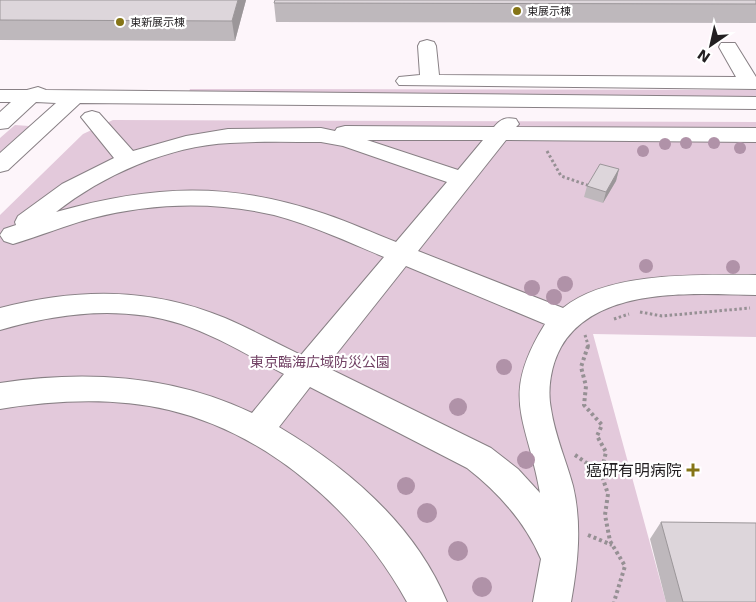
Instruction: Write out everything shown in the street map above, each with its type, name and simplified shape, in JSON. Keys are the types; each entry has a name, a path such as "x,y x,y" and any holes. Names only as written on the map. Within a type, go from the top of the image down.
{"street":[{"path":"427,46 430,81"},
{"path":"728,47 752,83"},
{"path":"0,81 71,90 756,103"},
{"path":"0,96 31,96 71,90 430,81 752,83"},
{"path":"0,165 71,90"},
{"path":"0,123 31,96"},
{"path":"92,117 128,160"},
{"path":"6,240 33,216 70,189 128,160 165,148 206,139 251,135 321,135 506,126 537,134 756,135"},
{"path":"257,430 506,126"},
{"path":"321,135 349,141 462,179"},
{"path":"6,240 101,206 159,198 195,196 248,201 295,213 400,255 581,316"},
{"path":"552,602 559,559 558,496 538,422 534,393 537,370 546,345 554,333 610,295 637,289 756,286"},
{"path":"0,319 20,313 68,305 122,303 172,309 194,317 460,447 497,471 519,492 538,516 559,559"},
{"path":"0,396 66,389 136,392 190,403 257,430 302,458 341,488 380,529 420,586 428,602"}],"path":[{"path":"537,134 561,176 590,186"},
{"path":"614,602 624,566 610,541 605,515 608,494 601,472 606,452 598,436 602,425 584,405 586,386 580,367 589,349 584,338 581,316 618,320 636,311 662,316 756,307"}],"green space":[{"path":"190,89 756,90 756,97 189,92"},
{"name":"東京臨海広域防災公園","path":"113,120 756,122 756,337 593,334 666,602 0,602 0,215 83,134"},
{"path":"15,125 29,126 0,152 0,138"}],"building":[{"path":"0,0 238,0 232,21 0,20"},
{"path":"275,0 756,0 756,4 274,3"},
{"path":"600,164 619,169 606,192 587,186"},
{"path":"661,522 756,523 756,602 683,602"}],"place":[{"name":"東展示棟","path":"517,11"},
{"name":"東新展示棟","path":"120,22"},
{"name":"癌研有明病院","path":"693,470"}]}
